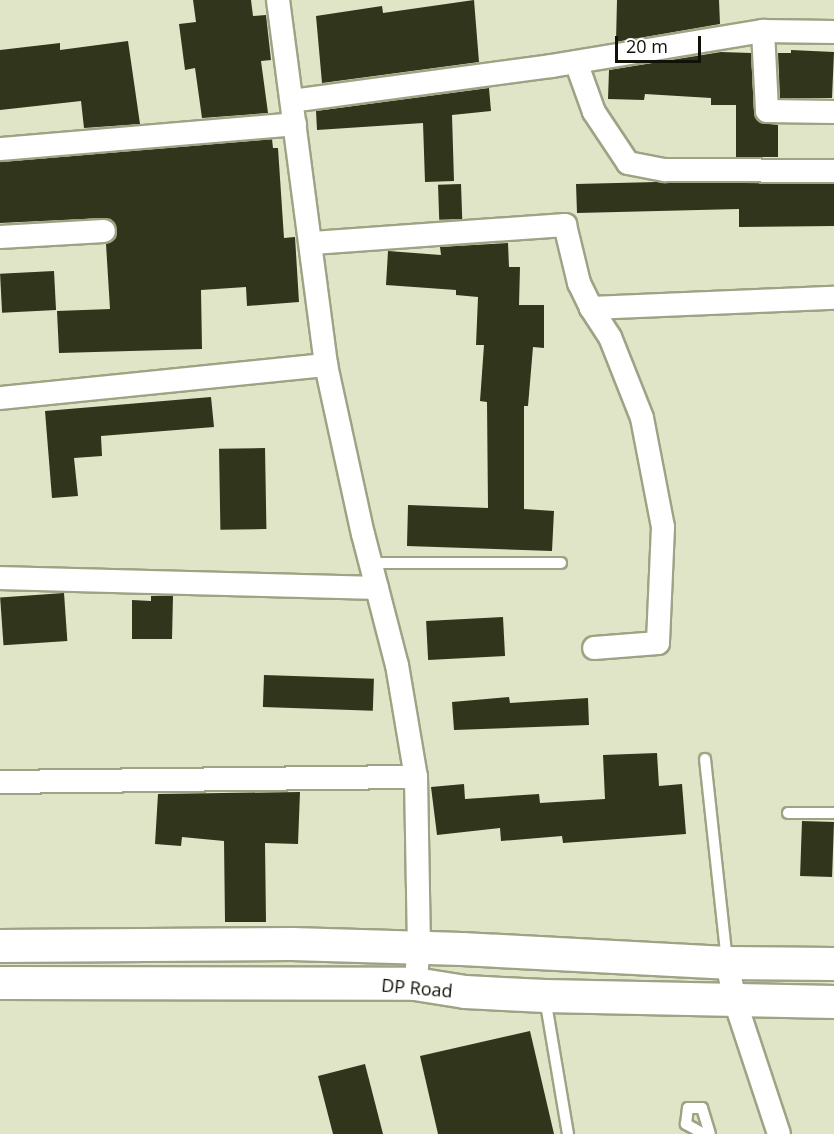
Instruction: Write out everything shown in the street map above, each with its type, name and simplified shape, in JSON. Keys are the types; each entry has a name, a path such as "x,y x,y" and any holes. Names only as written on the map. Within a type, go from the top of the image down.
{"street":[{"path":"278,0 312,243 326,365 371,563 397,665 416,777 419,948 415,984"},
{"path":"292,101 576,62 763,31 834,32"},
{"path":"763,31 767,111 834,112"},
{"path":"576,62 594,112 628,163 665,170 834,171"},
{"path":"0,150 295,124"},
{"path":"312,243 565,225 579,283 591,308 610,337 642,418 663,527 658,643 594,648"},
{"path":"0,237 104,231"},
{"path":"591,308 834,298"},
{"path":"0,398 326,365"},
{"path":"0,578 377,588"},
{"path":"0,782 416,777"},
{"path":"0,946 292,944 727,963 834,964"},
{"path":"727,963 735,1002 779,1134"},
{"name":"DP Road","path":"0,983 415,984 465,992 544,996 735,1002 834,1002"}],"lane":[{"path":"371,563 561,563"},
{"path":"705,759 727,963"},
{"path":"788,813 834,813"},
{"path":"544,996 568,1134"},
{"path":"704,1134 686,1124 688,1108 702,1108 710,1134"}],"building":[{"path":"193,0 251,0 253,16 266,15 271,60 261,61 268,113 202,118 195,68 185,70 179,24 196,22"},
{"path":"474,0 479,62 322,83 316,16 382,6 383,13"},
{"path":"617,0 719,0 720,24 616,42"},
{"path":"128,41 140,124 84,128 81,101 0,110 0,50 60,43 60,50"},
{"path":"791,50 834,52 832,98 780,98 778,53 791,53"},
{"path":"721,52 751,53 754,112 761,123 778,125 778,157 736,157 736,105 711,105 711,98 645,94 644,100 608,99 609,70"},
{"path":"489,88 491,111 452,115 454,181 425,182 423,123 317,130 316,111"},
{"path":"272,139 273,148 278,148 284,238 295,237 299,302 247,306 246,287 201,290 202,349 59,353 57,311 110,309 106,244 116,238 117,230 111,219 103,218 0,223 0,162"},
{"path":"657,182 834,184 834,226 739,227 739,209 577,213 576,184"},
{"path":"461,184 462,219 439,220 438,185"},
{"path":"508,243 509,267 520,267 519,305 544,305 544,348 533,347 528,406 524,406 524,509 554,511 552,551 407,546 408,505 488,508 487,402 480,401 484,345 476,345 478,297 456,295 456,290 386,285 388,251 441,255 440,247"},
{"path":"54,271 56,310 2,313 0,274"},
{"path":"211,397 214,427 101,436 102,456 74,458 78,496 52,498 45,411"},
{"path":"265,448 266,529 220,530 219,449"},
{"path":"64,593 67,641 4,645 0,597"},
{"path":"151,596 173,596 172,639 132,639 132,600 151,601"},
{"path":"503,617 505,656 428,660 426,621"},
{"path":"264,675 374,679 373,711 263,707"},
{"path":"509,697 510,703 588,698 589,725 454,730 452,702"},
{"path":"657,753 659,786 682,784 686,834 563,843 562,836 501,841 500,828 437,835 431,787 464,784 465,799 539,794 540,803 605,799 603,755"},
{"path":"300,792 298,844 265,843 266,922 225,922 224,841 182,837 181,846 155,844 158,794"},
{"path":"802,821 834,822 832,877 800,876"},
{"path":"530,1031 554,1134 438,1134 420,1056"},
{"path":"365,1064 383,1134 333,1134 318,1076"}]}
